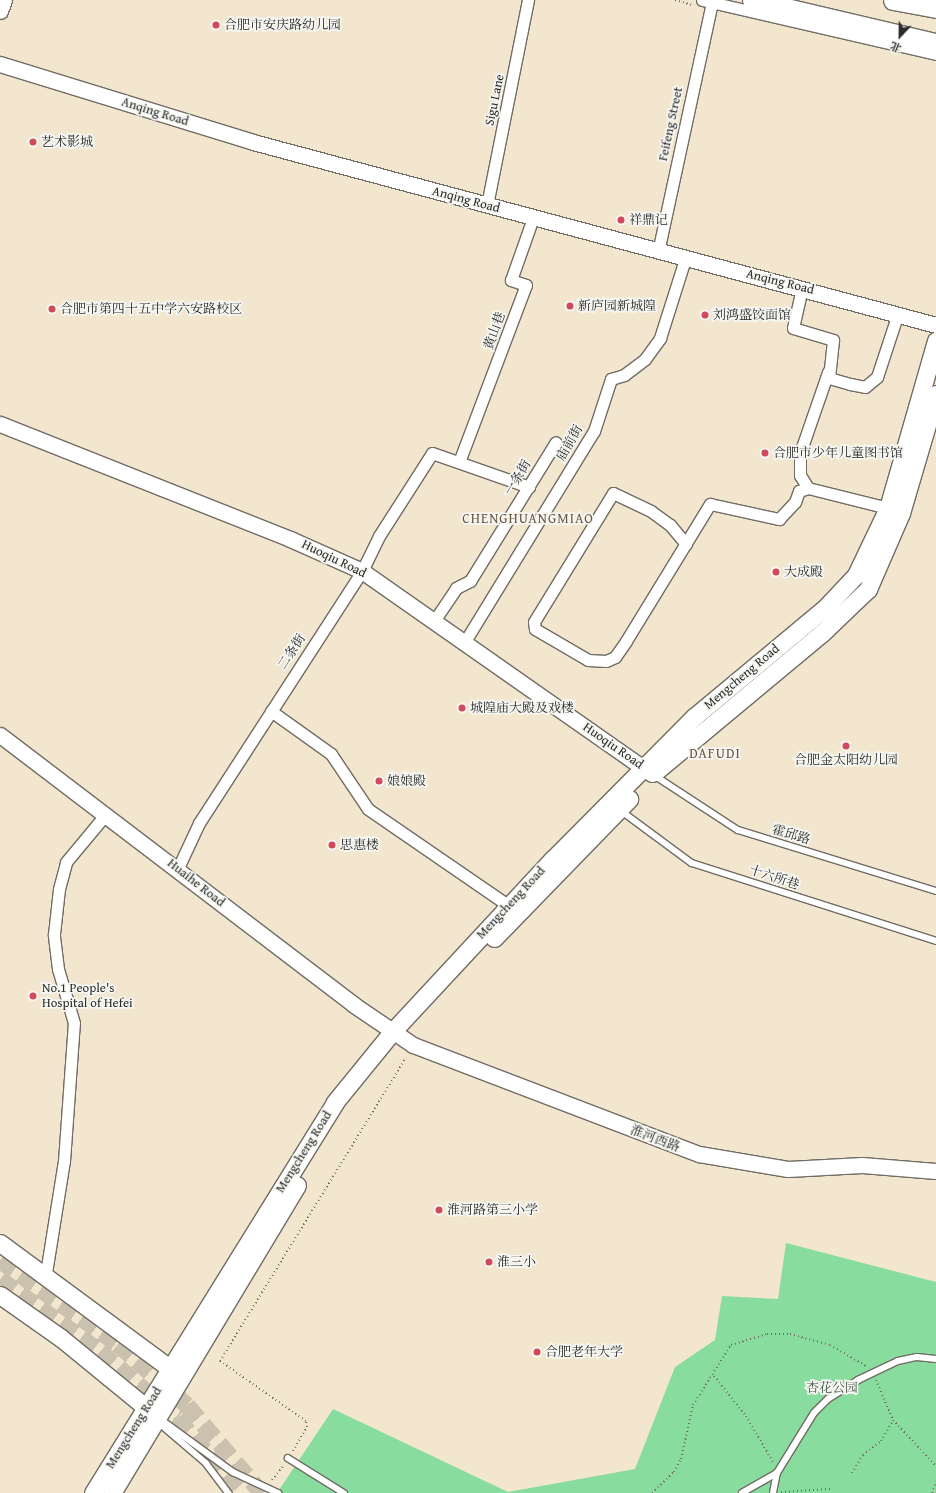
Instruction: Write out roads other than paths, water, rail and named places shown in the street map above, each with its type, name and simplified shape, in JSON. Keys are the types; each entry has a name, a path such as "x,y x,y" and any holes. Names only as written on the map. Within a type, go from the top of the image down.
{"highway":[{"path":"752,0 936,43"},
{"path":"893,0 936,8"}],"main road":[{"name":"Mengcheng Road","path":"93,1493 153,1413 359,1085 620,809 648,772 694,717 841,593 859,569 888,508 935,346"},
{"name":"Mengcheng Road","path":"112,1493 153,1413 171,1369 234,1260 335,1102 402,1038 509,906 648,772 822,633 868,589 901,513 936,394"},
{"path":"0,1243 46,1273 171,1369"},
{"path":"0,1295 61,1338 153,1413"}],"street":[{"path":"0,10 4,0"},
{"name":"Sigu Lane","path":"487,205 528,0"},
{"path":"704,3 936,54"},
{"name":"Feifeng Street","path":"658,252 704,3"},
{"name":"Anqing Road","path":"0,64 253,142 658,252 898,313 936,325"},
{"name":"黄山巷","path":"459,462 526,285 511,280 533,218"},
{"name":"庙前街","path":"464,643 594,430 611,378 624,375 645,359 660,338 685,259"},
{"path":"802,288 793,328 833,340 828,372 800,453 800,475 808,488"},
{"path":"828,372 829,378 850,384 865,387 872,383 898,313"},
{"name":"Huoqiu Road","path":"0,424 290,538 362,571 648,772"},
{"name":"一条街","path":"434,621 456,588 470,581 556,442"},
{"name":"二条街","path":"178,868 199,823 362,571 378,536 432,453 459,462"},
{"path":"459,462 529,487"},
{"path":"686,544 670,525 651,511 613,493 534,622 535,629 588,660 606,661 615,657 686,544 710,504 779,519 792,507 799,491 808,488 888,508"},
{"path":"271,711 331,754 368,810 509,906"},
{"name":"Huaihe Road","path":"0,735 402,1038"},
{"path":"46,1273 64,1162 74,1023 58,969 54,934 59,889 66,862 106,814"},
{"name":"淮河西路","path":"402,1038 699,1154 788,1169 862,1165 936,1171"}],"lane":[{"name":"霍邱路","path":"648,772 738,830 936,891"},
{"name":"十六所巷","path":"620,809 692,863 936,941"},
{"path":"773,1492 777,1473 818,1409 874,1372 910,1358 936,1358"},
{"path":"153,1413 168,1432 206,1463 229,1493"},
{"path":"153,1413 233,1472 278,1493"},
{"path":"287,1461 344,1493"},
{"path":"742,1493 777,1473"}],"tunnel":[{"path":"0,1260 118,1344 187,1405 262,1493"},
{"path":"0,1279 100,1351 177,1418 242,1493"}],"place":[{"name":"合肥市安庆路幼儿园","path":"216,25"},
{"name":"艺术影城","path":"33,142"},
{"name":"祥鼎记","path":"621,220"},
{"name":"新庐园新城隍","path":"570,306"},
{"name":"合肥市第四十五中学六安路校区","path":"52,309"},
{"name":"刘鸿盛饺面馆","path":"705,315"},
{"name":"合肥市少年儿童图书馆","path":"765,453"},
{"name":"大成殿","path":"776,572"},
{"name":"城隍庙大殿及戏楼","path":"462,708"},
{"name":"合肥金太阳幼儿园","path":"846,746"},
{"name":"娘娘殿","path":"379,781"},
{"name":"思惠楼","path":"332,845"},
{"name":"No.1 People's Hospital of Hefei","path":"33,996"},
{"name":"淮河路第三小学","path":"439,1210"},
{"name":"淮三小","path":"489,1262"},
{"name":"合肥老年大学","path":"537,1352"}],"district":[{"name":"CHENGHUANGMIAO","path":"528,518"},
{"name":"DAFUDI","path":"715,753"}],"park label":[{"name":"杏花公园","path":"832,1388"}]}
